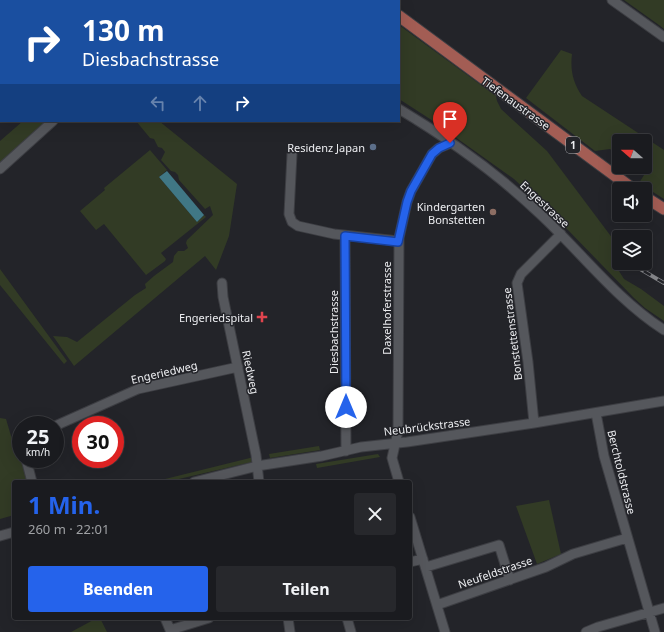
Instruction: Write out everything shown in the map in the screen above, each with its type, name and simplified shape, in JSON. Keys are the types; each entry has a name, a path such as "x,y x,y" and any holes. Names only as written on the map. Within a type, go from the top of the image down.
{"main road":[{"name":"Tiefenaustrasse","path":"400,17 624,182"},
{"path":"652,201 664,209"}],"street":[{"path":"612,0 664,37"},
{"name":"Engestrasse","path":"400,109 450,143 521,196 641,314 664,330"},
{"path":"0,169 52,122"},
{"name":"Daxelhoferstrasse","path":"395,443 398,431 398,242 409,197 426,164 432,154 439,148 450,143"},
{"path":"292,154 290,220 298,226 345,236 398,242"},
{"name":"Bonstettenstrasse","path":"534,423 528,362 517,283 521,274 561,234"},
{"name":"Diesbachstrasse","path":"345,236 346,451"},
{"name":"Riedweg","path":"222,283 223,296 256,454 259,480"},
{"name":"Engeriedweg","path":"64,422 138,389 238,367"},
{"name":"Neubrückstrasse","path":"202,480 257,466 346,451 361,447 534,423 664,400"},
{"name":"Berchtoldstrasse","path":"596,413 603,454 655,632"},
{"path":"395,443 392,458 398,480"},
{"path":"28,468 31,480"},
{"path":"412,524 445,632"},
{"path":"0,536 12,533"},
{"name":"Neufeldstrasse","path":"437,604 546,567 577,552 627,538"},
{"path":"412,562 424,563 499,545 510,580"},
{"path":"589,632 664,608"},
{"path":"166,620 170,631 203,620"},
{"path":"288,620 290,632"},
{"path":"348,620 351,632"}],"green space":[{"path":"624,0 664,0 664,29 659,25"},
{"path":"400,26 496,96 501,109 547,151 612,238 612,270 618,270 624,279 641,289 664,306 664,321 645,308 634,298 567,229 514,179 430,119 400,100"},
{"path":"561,50 572,54 571,65 573,76 576,86 582,96 640,134 612,134 612,150 610,149 595,151 526,98"},
{"path":"22,122 46,122 0,165 0,141"},
{"path":"137,122 160,122 237,184 229,236 216,270 205,256 74,366 53,336 67,337 77,342 135,295 146,288 145,284 173,262 174,256 178,251 184,251 188,248 186,243 187,240 213,215 210,206 205,209 179,180 178,175 171,171 161,160 165,152 162,148 158,147 154,139 150,138"},
{"path":"652,142 664,150 664,199 652,191 652,182 640,182 645,174 652,174"},
{"path":"150,150 167,170 159,177 197,222 204,215 206,217 161,253 166,259 165,261 146,275 104,224 96,230 80,211 105,190 104,188"},
{"path":"0,269 67,361 64,364 0,285"},
{"path":"0,418 6,419 12,439 12,468 25,468 28,480 12,480 12,516 0,519"},
{"path":"319,446 320,450 270,458 269,454"},
{"path":"378,454 380,457 317,468 316,464"},
{"path":"254,457 252,462 175,480 161,480"},
{"path":"549,500 561,554 537,564 516,506"},
{"path":"93,620 101,620 107,632 71,632"}],"water":[{"path":"167,171 204,215 197,222 159,177"}],"railway":[{"path":"642,270 664,283"}],"place":[{"name":"Residenz Japan","path":"373,147"},
{"name":"Kindergarten Bonstetten","path":"493,212"},
{"name":"Engeriedspital","path":"262,317"}],"route":[{"path":"346,407 345,236 398,242 411,191 432,154 439,148 450,143"}]}
